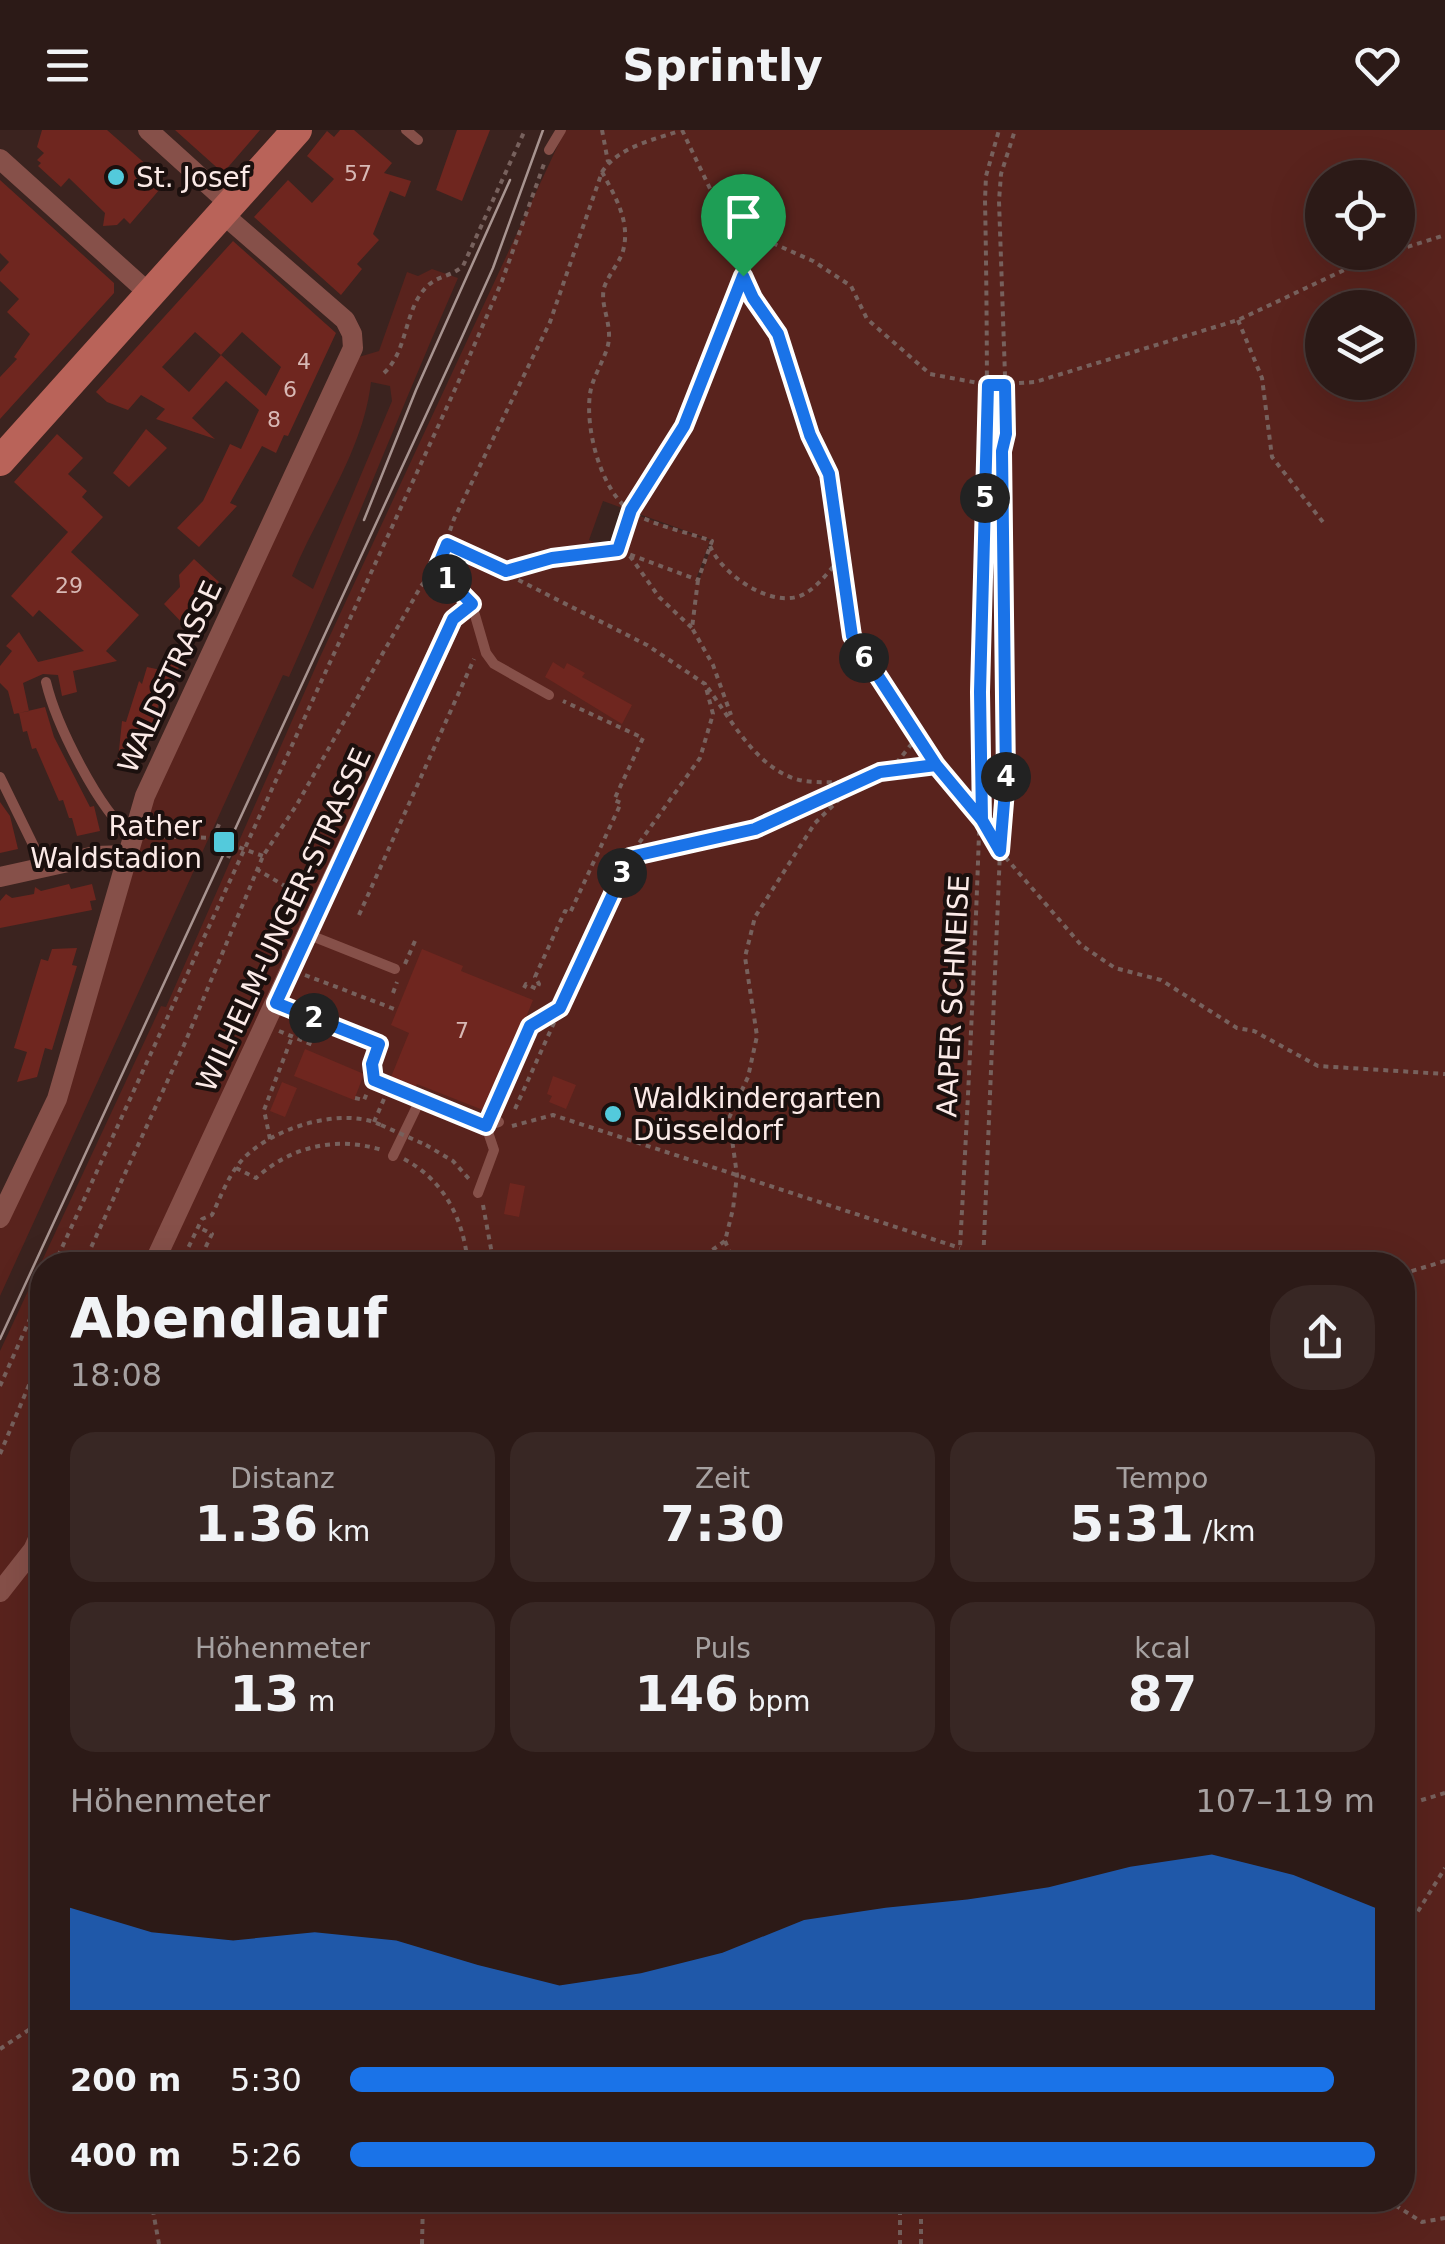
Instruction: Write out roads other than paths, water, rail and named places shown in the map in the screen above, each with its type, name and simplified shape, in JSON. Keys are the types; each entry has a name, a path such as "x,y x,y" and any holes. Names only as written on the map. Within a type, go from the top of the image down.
{"main road":[{"path":"0,462 297,130"}],"street":[{"name":"WALDSTRASSE","path":"0,1218 57,1099 135,843 145,796 353,348 352,334 344,320 148,130"},
{"path":"0,159 152,296"},
{"name":"WILHELM-UNGER-STRASSE","path":"159,1252 291,970 302,927 453,619 472,604"},
{"path":"0,877 135,843"},
{"path":"0,1592 30,1555"}],"lane":[{"path":"406,130 418,140"},
{"path":"549,150 561,130"},
{"path":"472,604 482,642 494,664 549,694"},
{"path":"46,682 53,710 114,823 135,843"},
{"path":"0,778 44,867"},
{"path":"302,927 395,969"},
{"path":"276,1003 379,1044 372,1064 374,1080 486,1126 499,1122"},
{"path":"393,1155 420,1100"},
{"path":"478,1194 494,1150 486,1126"}],"tram line":[{"path":"40,1252 493,268 543,130"},
{"path":"364,520 416,390 510,180"},
{"path":"0,1339 30,1274"}],"place":[{"name":"St. Josef","path":"116,177"},
{"name":"Rather Waldstadion","path":"224,842"},
{"name":"Waldkindergarten Düsseldorf","path":"613,1114"}]}
